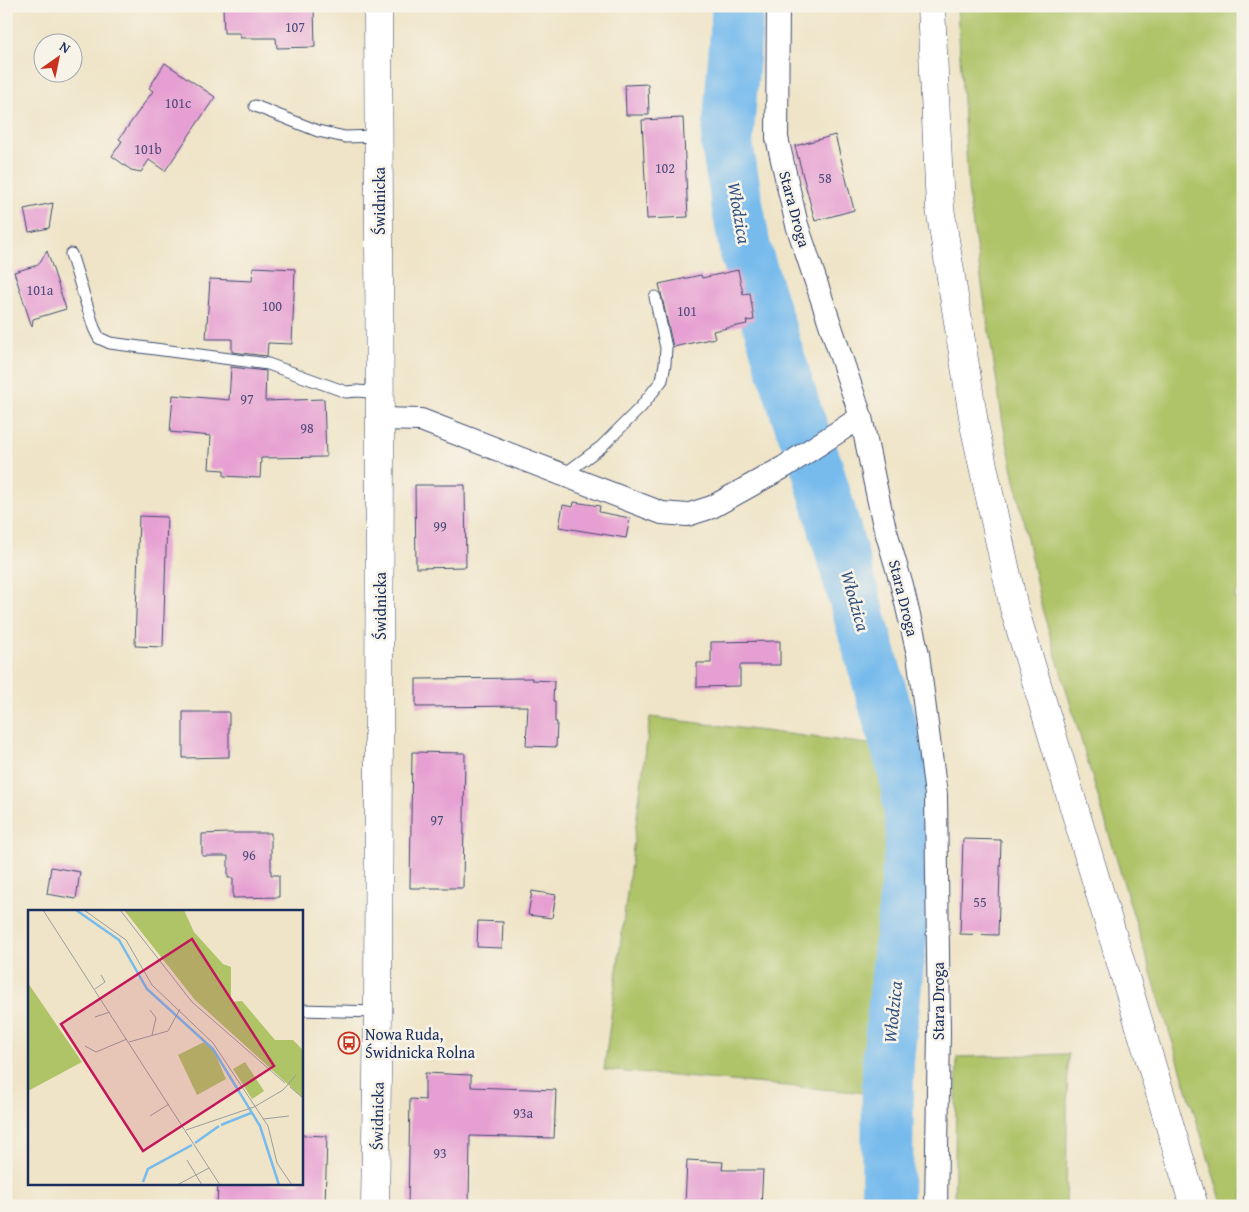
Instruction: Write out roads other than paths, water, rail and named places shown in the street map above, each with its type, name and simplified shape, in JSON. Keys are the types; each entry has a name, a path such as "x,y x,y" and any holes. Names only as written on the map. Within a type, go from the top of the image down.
{"main road":[{"name":"Świdnicka","path":"375,1206 378,1012 380,406 378,6"},
{"path":"931,6 940,208 975,428 1014,608 1194,1206"}],"street":[{"name":"Stara Droga","path":"778,6 776,138 797,225 884,521 918,654 936,795 939,1032 936,1206"},
{"path":"380,406 662,513 688,514 712,508 784,467 854,421"}],"lane":[{"path":"254,106 318,131 344,137 378,136"},
{"path":"70,254 99,338 110,343 268,364 346,392 357,391 380,406"},
{"path":"562,476 601,447 641,407 662,380 666,348 655,296"},
{"path":"302,1010 378,1012"}],"waterway":[{"name":"Włodzica","path":"738,6 727,145 745,249 797,415 817,467 905,776 912,832 888,1061 887,1206"}],"place":[{"name":"Nowa Ruda, Świdnicka Rolna","path":"349,1043"}]}
